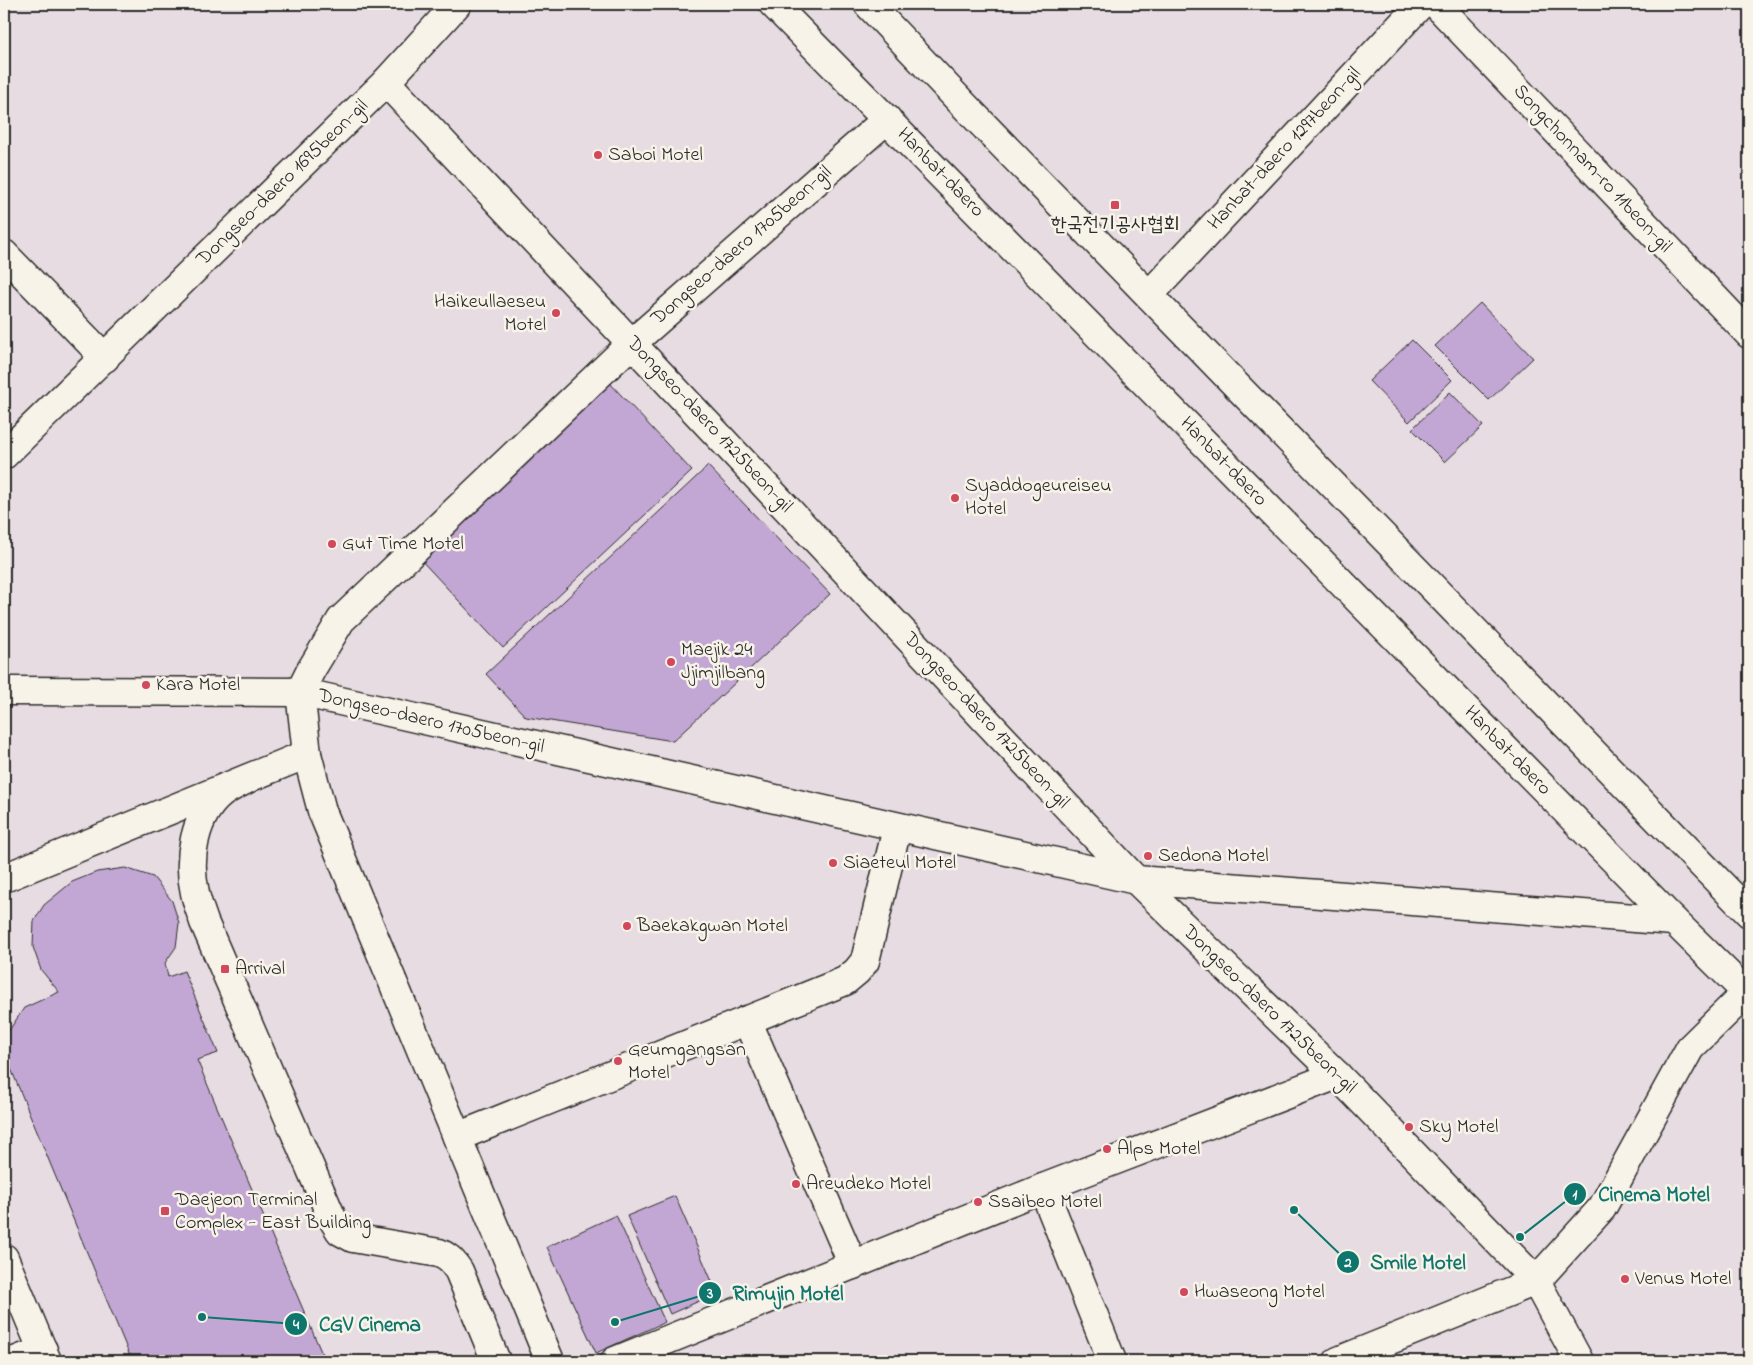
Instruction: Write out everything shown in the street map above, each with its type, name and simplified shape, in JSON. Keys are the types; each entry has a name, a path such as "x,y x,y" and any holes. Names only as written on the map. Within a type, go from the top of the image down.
{"street":[{"name":"Dongseo-daero 1695beon-gil","path":"4,455 386,82 457,4"},
{"name":"Hanbat-daero","path":"772,4 1748,994"},
{"path":"868,4 1749,913"},
{"name":"Hanbat-daero 1297beon-gil","path":"1149,295 1421,4"},
{"name":"Songchonnam-ro 11beon-gil","path":"1436,4 1749,334"},
{"name":"Dongseo-daero 1725beon-gil","path":"386,82 1136,880 1337,1075 1536,1281 1579,1361"},
{"name":"Dongseo-daero 1705beon-gil","path":"887,119 632,343 341,620 300,692 1136,880"},
{"path":"4,254 105,358"},
{"path":"4,691 300,692 307,754 322,811 550,1361"},
{"path":"4,878 307,754"},
{"path":"249,778 222,794 206,811 199,826 192,868 194,893 204,922 332,1218 340,1231 353,1238 439,1253 454,1262 496,1361"},
{"path":"457,1136 845,981 865,961 898,828"},
{"path":"1136,880 1674,921"},
{"path":"1338,1361 1536,1281 1602,1208 1690,1048 1748,994"},
{"path":"747,1020 853,1265"},
{"path":"615,1361 1043,1188 1337,1075"},
{"path":"1043,1188 1112,1361"},
{"path":"4,1258 14,1309 45,1356 15,1361"}],"building":[{"path":"1480,303 1533,358 1489,400 1435,346"},
{"path":"1412,340 1452,380 1409,422 1369,381"},
{"path":"608,381 692,471 503,648 419,558"},
{"path":"1450,392 1483,426 1445,462 1412,429"},
{"path":"708,466 830,594 673,741 526,717 486,674"},
{"name":"Daejeon Terminal Complex - East Building","path":"125,868 153,877 172,901 179,923 176,947 165,963 168,977 184,971 218,1053 197,1060 325,1361 132,1361 4,1052 4,1038 24,1008 59,992 41,970 33,947 34,921 44,905 72,882 97,872"},
{"path":"675,1196 717,1293 670,1314 627,1216"},
{"path":"616,1215 665,1322 596,1353 547,1247"}],"place":[{"name":"Saboi Motel","path":"598,155"},
{"name":"한국전기공사협회","path":"1115,205"},
{"name":"Haikeullaeseu Motel","path":"556,313"},
{"name":"Syaddogeureiseu Hotel","path":"955,498"},
{"name":"Gut Time Motel","path":"332,544"},
{"name":"Maejik 24 Jjimjilbang","path":"671,662"},
{"name":"Kara Motel","path":"146,685"},
{"name":"Sedona Motel","path":"1148,856"},
{"name":"Siaeteul Motel","path":"833,863"},
{"name":"Baekakgwan Motel","path":"627,926"},
{"name":"Arrival","path":"225,969"},
{"name":"Geumgangsan Motel","path":"618,1061"},
{"name":"Sky Motel","path":"1409,1127"},
{"name":"Alps Motel","path":"1107,1149"},
{"name":"Areudeko Motel","path":"796,1184"},
{"name":"Ssaibeo Motel","path":"978,1202"},
{"name":"Smile Motel","path":"1294,1210"},
{"name":"Daejeon Terminal Complex - East Building","path":"165,1211"},
{"name":"Cinema Motel","path":"1520,1237"},
{"name":"Venus Motel","path":"1625,1279"},
{"name":"Hwaseong Motel","path":"1184,1292"},
{"name":"CGV Cinema","path":"202,1317"},
{"name":"Rimujin Motel","path":"615,1322"}]}
